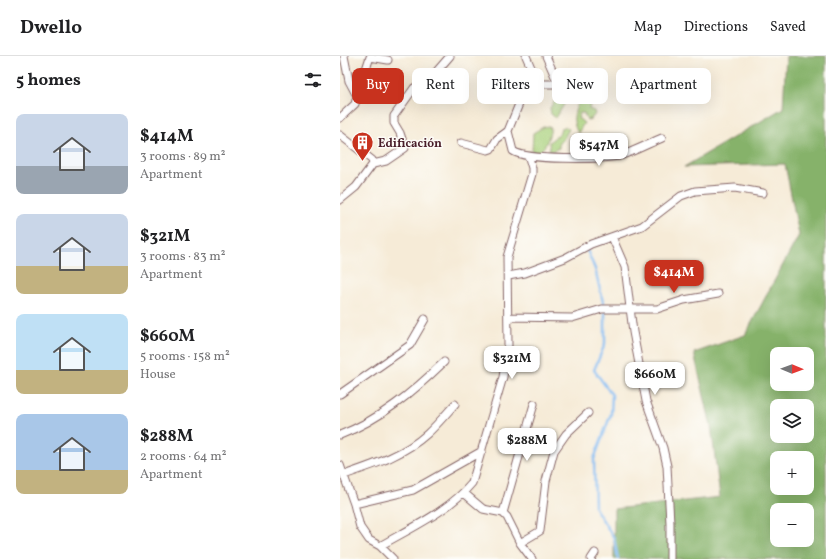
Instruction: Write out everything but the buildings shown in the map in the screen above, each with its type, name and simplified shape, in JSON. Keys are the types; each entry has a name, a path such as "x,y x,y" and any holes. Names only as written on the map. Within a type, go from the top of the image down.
{"street":[{"path":"344,56 349,81 352,87"},
{"path":"340,200 347,196 356,187 373,164 386,161 405,148 400,133 394,123 394,116 413,90 430,80 450,56"},
{"path":"526,56 532,70 541,84 555,84 557,81 546,56"},
{"path":"366,68 370,57 388,60"},
{"path":"340,118 355,104"},
{"path":"461,143 488,150 491,149 498,139 508,131 520,104"},
{"path":"508,131 513,152 529,158 586,158 620,156 662,138"},
{"path":"340,135 372,160 373,164"},
{"path":"380,546 440,510 464,493 472,483 503,378 508,345 509,317 507,257 532,174 529,158"},
{"path":"508,276 525,273 565,258 591,244 642,226 681,196 695,191 735,188 763,193"},
{"path":"612,237 625,267 633,332 646,401 663,448 667,466 670,559"},
{"path":"509,317 572,318 602,309 656,309 684,300 718,294"},
{"path":"340,394 410,344 425,319"},
{"path":"340,435 386,411 415,390 444,362"},
{"path":"344,475 379,462 406,449 426,434 455,404"},
{"path":"503,514 534,404"},
{"path":"520,543 540,531 542,527 546,481 554,451 566,434 588,412"},
{"path":"354,504 413,490 482,451"},
{"path":"340,465 354,504 360,527 369,540 380,546 393,559"},
{"path":"464,493 483,509 503,514 507,517 520,543 532,559"}],"green space":[{"path":"786,56 826,56 826,559 614,559 614,509 720,497 711,426 694,353 745,335 799,235 785,164 684,167 783,108"},
{"path":"553,104 564,104 556,118 551,114 550,108"},
{"path":"578,104 590,104 589,109 594,111 595,114 591,119 587,120 584,113 580,113 578,118 584,123 578,133 574,123 575,110"},
{"path":"545,126 551,128 548,140 542,150 535,154 532,152 533,133"},
{"path":"566,127 569,129 559,143 559,148 550,152 549,142 559,134 561,128"}],"waterway":[{"path":"586,248 595,269 604,306"},
{"path":"605,311 605,344 594,370 612,395 611,414 594,459 595,508 614,538 618,559"}],"place":[{"name":"Edificación","path":"362,162"}]}
